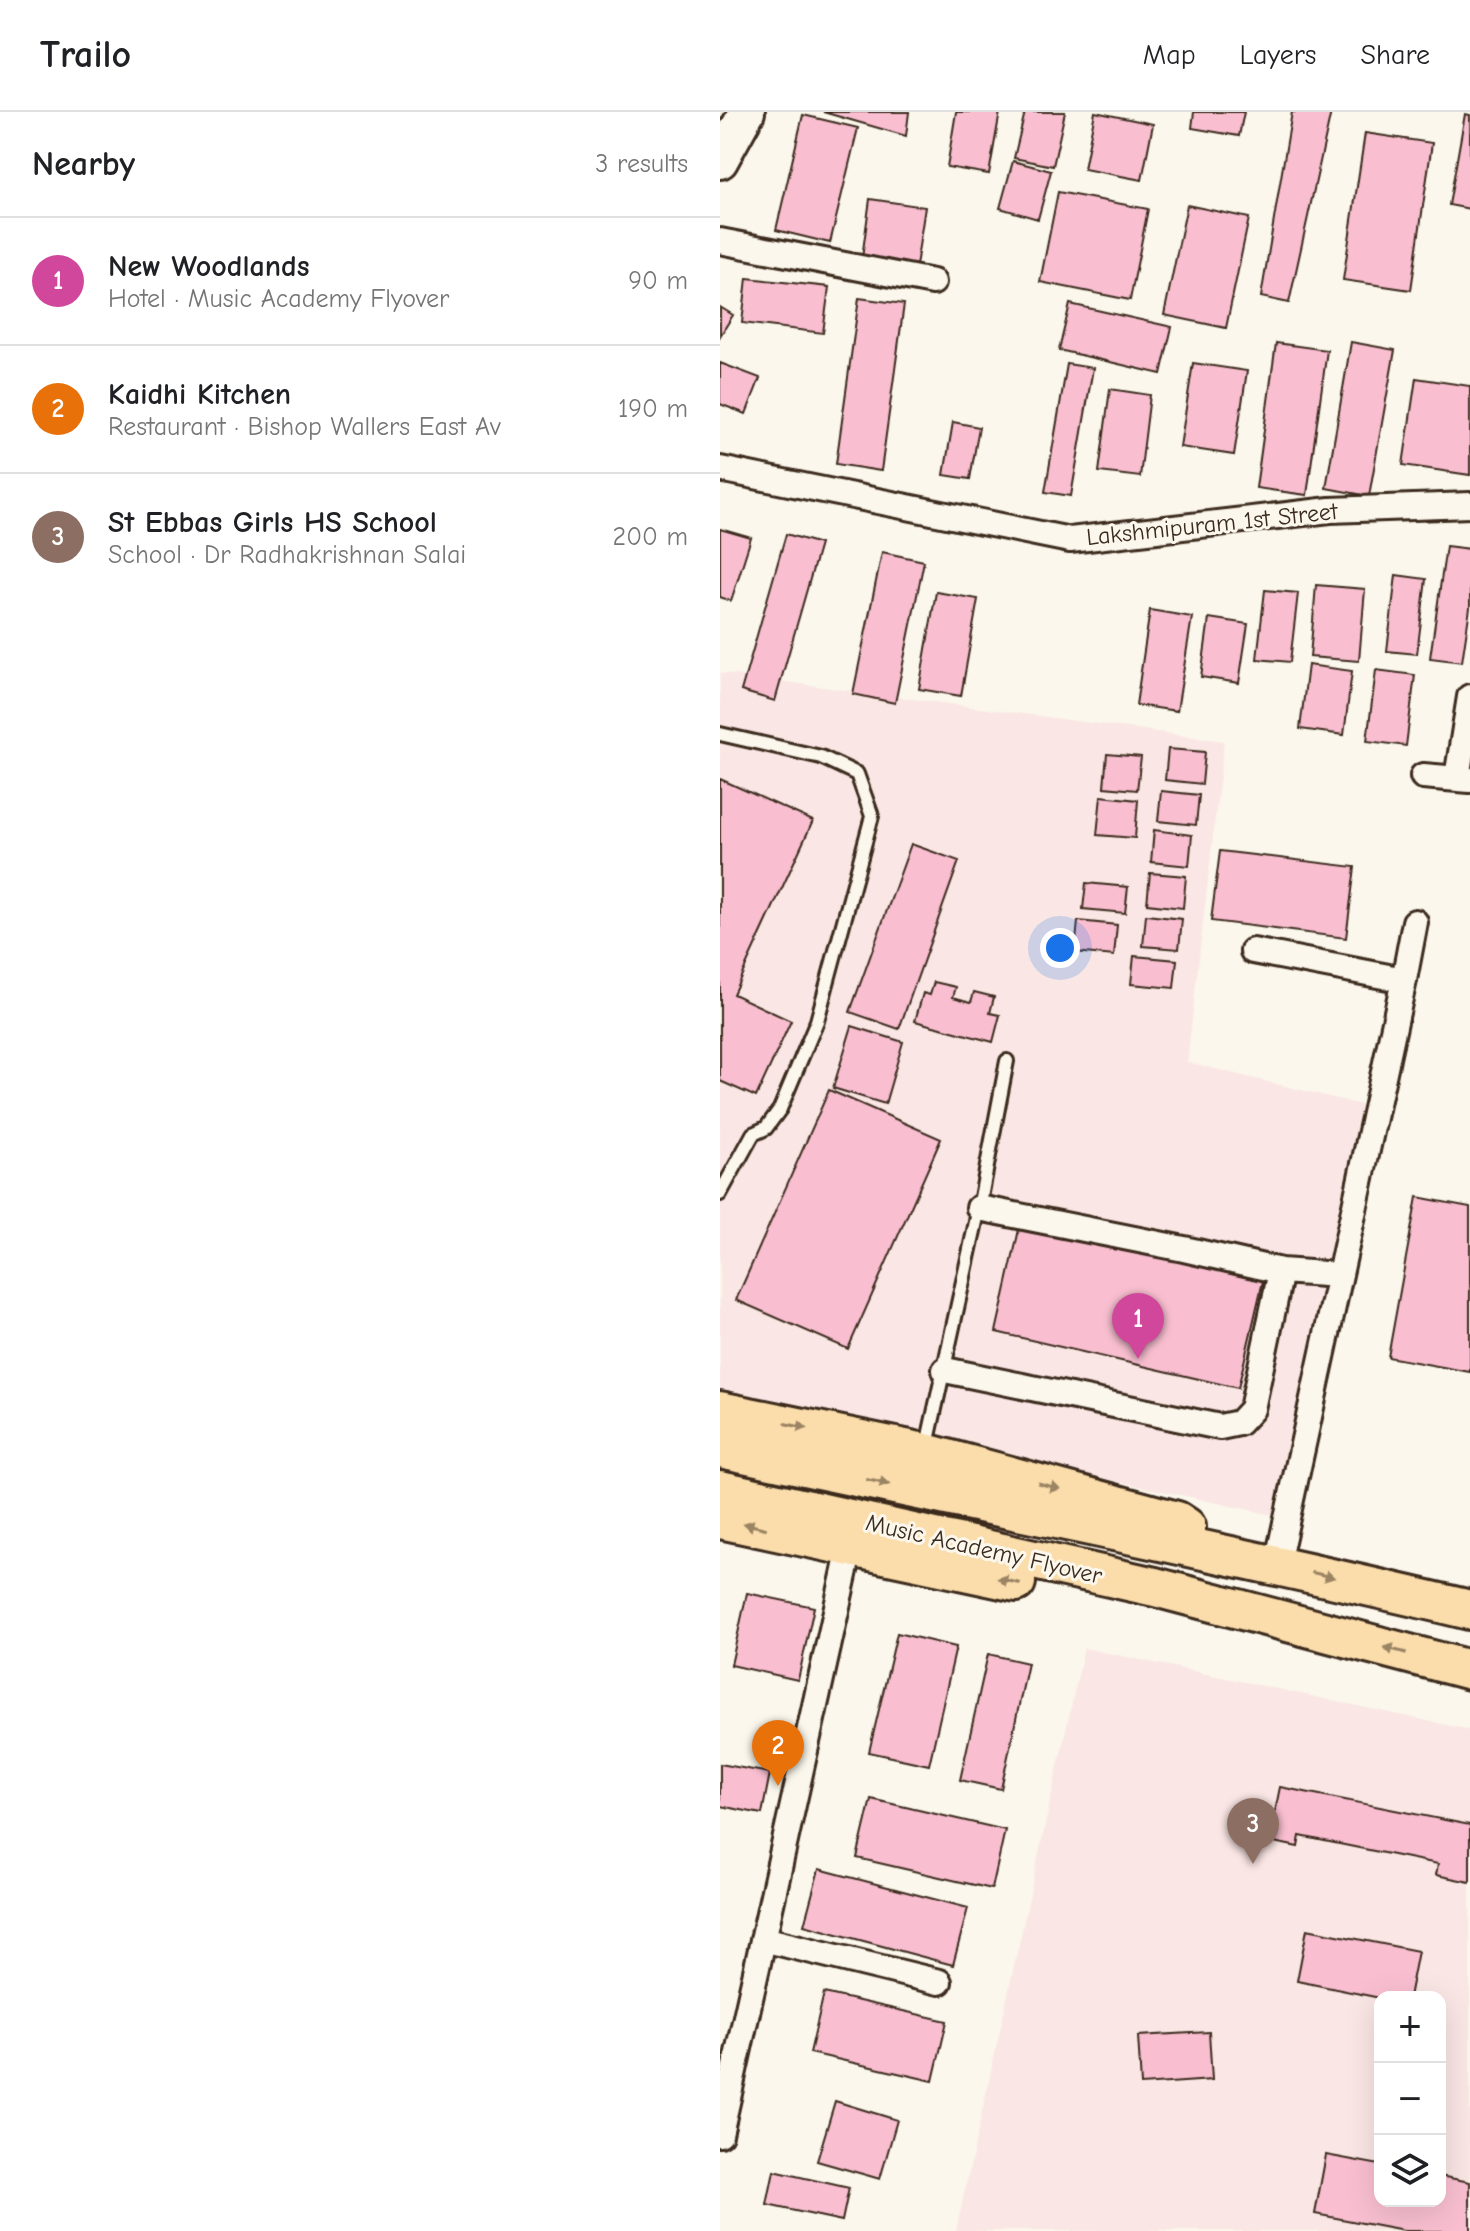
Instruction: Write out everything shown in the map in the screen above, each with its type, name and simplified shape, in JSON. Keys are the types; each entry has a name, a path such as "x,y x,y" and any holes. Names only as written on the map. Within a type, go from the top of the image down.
{"main road":[{"path":"720,161 747,112"},
{"path":"720,1411 925,1453 1177,1521 1220,1552"},
{"name":"Music Academy Flyover","path":"720,1448 1277,1564 1470,1610"},
{"name":"Music Academy Flyover","path":"720,1490 1155,1587 1470,1670"},
{"path":"720,1519 1211,1623 1248,1610"}],"street":[{"path":"720,241 933,282"},
{"name":"Lakshmipuram 1st Street","path":"720,469 1070,540 1330,510 1470,505"},
{"path":"1423,776 1464,779 1470,697"},
{"path":"1277,1564 1415,922"},
{"path":"1253,951 1404,980"},
{"path":"979,1208 1281,1271 1339,1275"},
{"path":"945,1370 1220,1427 1239,1423 1252,1409 1281,1271"},
{"path":"720,2134 850,1548"},
{"path":"763,1939 939,1982"}],"lane":[{"path":"720,734 821,757 857,774 872,816 817,1021 780,1109 766,1128 753,1134 720,1194"},
{"path":"925,1453 979,1208 1007,1061"}],"shaded area":[{"path":"720,673 1224,741 1187,1062 1378,1109 1291,1519 720,1395"},
{"path":"1084,1648 1470,1730 1470,2231 956,2231"}],"building":[{"path":"823,112 909,112 906,136"},
{"path":"956,112 1000,112 989,174 947,167"},
{"path":"1025,112 1065,112 1053,166 1014,158"},
{"path":"1095,112 1153,124 1142,180 1084,169"},
{"path":"1194,112 1244,112 1239,136 1192,128"},
{"path":"1292,112 1331,112 1289,303 1261,297"},
{"path":"1465,114 1470,115 1470,209 1449,205"},
{"path":"803,115 858,128 830,243 776,230"},
{"path":"1365,133 1432,143 1411,290 1343,280"},
{"path":"1013,161 1051,171 1038,219 1000,208"},
{"path":"1058,192 1148,209 1130,300 1040,282"},
{"path":"870,199 925,207 916,266 862,258"},
{"path":"1187,205 1249,218 1226,328 1164,315"},
{"path":"747,278 829,287 823,333 742,323"},
{"path":"859,298 904,304 881,471 836,464"},
{"path":"1070,304 1172,327 1161,374 1059,350"},
{"path":"720,307 733,315 720,336"},
{"path":"1351,342 1395,350 1369,496 1326,488"},
{"path":"1276,343 1327,350 1307,495 1256,488"},
{"path":"720,363 760,378 746,414 720,404"},
{"path":"1193,363 1247,371 1234,455 1180,447"},
{"path":"1067,364 1093,368 1071,496 1045,492"},
{"path":"1416,378 1470,386 1470,475 1403,465"},
{"path":"1110,389 1150,395 1140,477 1099,472"},
{"path":"953,422 979,427 970,479 944,475"},
{"path":"720,529 751,538 731,601 720,597"},
{"path":"786,534 820,544 775,701 741,691"},
{"path":"1446,546 1470,549 1470,608 1462,662 1430,658"},
{"path":"882,552 924,561 895,703 853,694"},
{"path":"1396,575 1426,579 1417,654 1387,651"},
{"path":"1316,585 1365,589 1359,661 1310,657"},
{"path":"1265,590 1298,593 1290,662 1257,659"},
{"path":"936,592 978,599 961,696 919,689"},
{"path":"1150,610 1192,617 1177,711 1136,705"},
{"path":"1209,618 1248,624 1239,683 1201,677"},
{"path":"1308,665 1352,671 1344,735 1300,729"},
{"path":"1376,670 1415,675 1406,746 1367,741"},
{"path":"1168,749 1205,752 1202,784 1165,780"},
{"path":"1107,754 1141,757 1137,790 1104,787"},
{"path":"720,779 813,821 733,994 791,1021 756,1097 720,1081"},
{"path":"1161,791 1199,795 1196,825 1158,821"},
{"path":"1101,796 1138,800 1135,838 1097,835"},
{"path":"1154,830 1192,835 1189,866 1151,862"},
{"path":"911,844 959,861 899,1029 850,1012"},
{"path":"1220,851 1355,867 1346,938 1211,921"},
{"path":"1150,873 1186,876 1183,908 1147,904"},
{"path":"1086,883 1128,887 1125,913 1083,909"},
{"path":"1146,915 1182,919 1179,949 1143,946"},
{"path":"1078,921 1117,925 1114,956 1075,952"},
{"path":"1134,956 1177,960 1174,988 1131,984"},
{"path":"934,982 956,987 953,997 971,1002 974,992 994,997 990,1013 1000,1015 993,1042 915,1021 923,993 930,995"},
{"path":"852,1026 903,1042 885,1104 833,1088"},
{"path":"829,1090 941,1139 848,1349 736,1300"},
{"path":"1417,1197 1470,1207 1470,1372 1388,1357"},
{"path":"1020,1225 1263,1281 1238,1388 996,1332"},
{"path":"747,1593 814,1607 798,1680 731,1665"},
{"path":"897,1633 956,1647 929,1765 869,1752"},
{"path":"988,1654 1028,1663 1001,1789 960,1780"},
{"path":"720,1764 770,1773 762,1814 720,1806"},
{"path":"1280,1787 1470,1825 1470,1882 1436,1875 1438,1864 1300,1836 1298,1847 1269,1841"},
{"path":"871,1799 1005,1830 992,1889 857,1858"},
{"path":"819,1869 968,1908 953,1965 804,1925"},
{"path":"1307,1929 1418,1951 1410,1991 1374,1991 1374,1997 1297,1981"},
{"path":"824,1993 947,2021 933,2081 810,2053"},
{"path":"1209,2032 1212,2080 1141,2085 1138,2036"},
{"path":"835,2101 897,2120 880,2179 817,2161"},
{"path":"1326,2155 1374,2164 1374,2207 1446,2207 1446,2177 1470,2182 1470,2231 1404,2231 1315,2214"},
{"path":"774,2171 849,2188 842,2221 767,2205"}],"place":[{"name":"New Woodlands","path":"1138,1359"},
{"name":"Kaidhi Kitchen","path":"778,1786"},
{"name":"St Ebbas Girls HS School","path":"1253,1864"}]}
